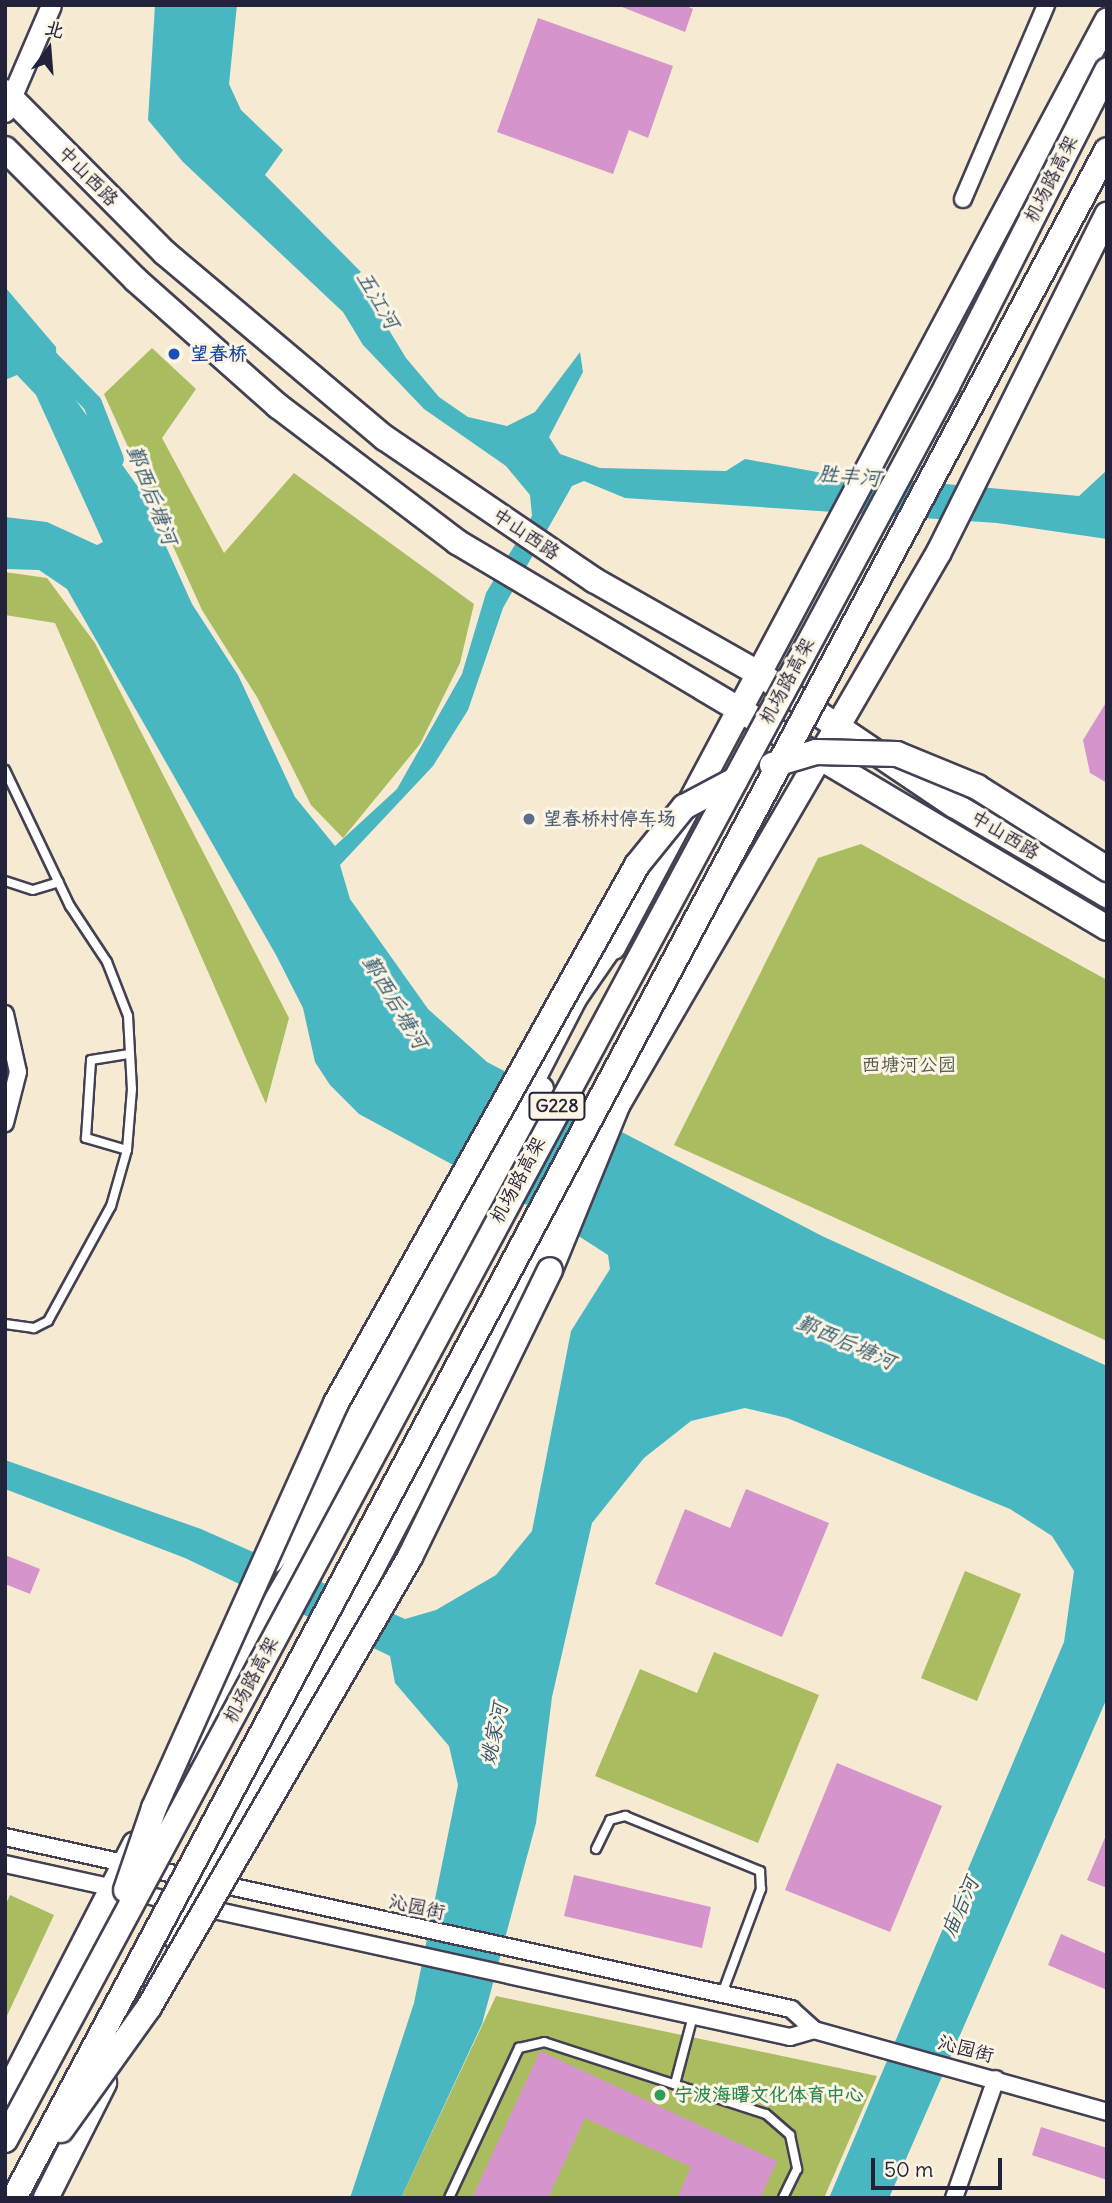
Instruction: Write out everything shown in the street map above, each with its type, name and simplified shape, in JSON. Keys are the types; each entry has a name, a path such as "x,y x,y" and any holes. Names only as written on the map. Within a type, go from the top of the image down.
{"main road":[{"path":"5,2096 122,1866 309,1546 622,929 1107,21"},
{"name":"机场路高架","path":"5,2140 947,386 1107,70"},
{"name":"中山西路","path":"7,101 165,253 385,438 594,580 758,673 841,724 954,805 1107,895"},
{"name":"中山西路","path":"5,149 136,280 278,406 446,534 741,706 818,761 1107,928"},
{"name":"机场路高架","path":"15,2196 1107,150"},
{"path":"46,2198 198,1895 371,1574 620,1099 939,552 1107,215"},
{"path":"101,1961 154,1808 265,1570 336,1403 598,929 637,865 684,807 756,770 816,752 897,754 977,787 1107,869"},
{"path":"265,1570 318,1496 575,997 622,929"},
{"path":"15,2196 149,2007 410,1557 550,1270 620,1099"}],"street":[{"path":"7,101 51,5"},
{"path":"963,199 1046,5"},
{"path":"5,1014 18,1072 5,1122"},
{"name":"沁园街","path":"5,1838 122,1866 198,1895 420,1955 790,2037 814,2030"},
{"name":"沁园街","path":"5,1864 110,1888 198,1895 426,1930 791,2009 814,2030 973,2072 1107,2112"},
{"path":"954,2198 996,2079"}],"lane":[{"path":"5,770 59,882 107,962 128,1016 130,1054 127,1150 111,1206 48,1321 34,1328 5,1324"},
{"path":"5,881 33,890 59,882"},
{"path":"127,1150 86,1138 91,1060 130,1054"},
{"path":"596,1849 610,1820 625,1816 760,1871 761,1889 722,1994"},
{"path":"675,2084 693,2015"},
{"path":"449,2198 519,2048 544,2042 766,2114 790,2135 797,2169 783,2198"}],"green space":[{"path":"152,348 196,389 162,438 224,553 294,473 474,604 460,663 420,744 343,838 311,805 257,697 202,610 104,394"},
{"path":"5,572 47,578 95,643 289,1018 266,1104 55,623 5,615"},
{"name":"西塘河公园","path":"861,844 1107,980 1107,1341 674,1145 818,858"},
{"path":"965,1571 1021,1594 977,1701 921,1678"},
{"path":"714,1652 819,1695 758,1843 595,1776 640,1669 697,1693"},
{"path":"10,1895 54,1915 5,2020 5,1906"},
{"name":"宁波海曙文化体育中心","path":"496,1996 877,2076 824,2198 401,2198"}],"water":[{"path":"155,5 237,5 229,84 241,110 283,150 265,175 361,272 356,276 406,358 439,397 468,417 507,426 535,412 580,352 583,372 549,437 560,454 600,468 726,471 745,459 823,473 1079,496 1107,470 1107,539 997,523 625,498 584,481 572,486 503,608 468,710 433,766 340,865 350,899 428,1009 487,1062 822,1236 1107,1366 1107,1698 889,2198 829,2198 1064,1642 1074,1571 1052,1536 1010,1509 787,1418 745,1408 691,1421 644,1458 592,1523 552,1697 536,1823 482,2024 401,2198 350,2198 414,2003 458,1785 449,1746 395,1683 390,1656 185,1558 5,1489 5,1460 201,1529 405,1619 436,1610 496,1575 532,1531 571,1331 610,1269 608,1255 549,1217 359,1114 330,1085 315,1062 303,1008 276,955 67,589 39,570 5,569 5,517 47,522 97,545 103,542 36,395 17,375 5,380 5,287 56,347 57,374 141,491 192,604 238,675 295,797 335,846 397,789 462,674 486,593 532,516 530,495 506,466 424,409 363,345 343,312 183,162 148,120"}],"building":[{"path":"617,5 684,5 693,9 685,32"},
{"path":"538,18 673,66 648,138 629,130 613,174 497,132"},
{"path":"1107,701 1107,783 1090,773 1083,740"},
{"path":"746,1489 829,1523 782,1637 655,1584 685,1509 730,1528"},
{"path":"5,1555 40,1569 30,1594 5,1584"},
{"path":"837,1763 942,1806 890,1932 785,1890"},
{"path":"1107,1833 1107,1888 1087,1880"},
{"path":"574,1875 711,1907 702,1948 564,1916"},
{"path":"1061,1934 1107,1954 1107,1990 1048,1965"},
{"path":"540,2051 777,2161 760,2198 677,2198 691,2167 585,2118 548,2198 472,2198"},
{"path":"1041,2127 1107,2148 1107,2180 1032,2155"}],"waterway":[{"name":"鄞西后塘河","path":"5,314 92,403 114,459"}],"place":[{"name":"望春桥","path":"174,354"},
{"name":"望春桥村停车场","path":"529,819"},
{"name":"宁波海曙文化体育中心","path":"660,2095"}],"water label":[{"name":"五江河","path":"378,300"},
{"name":"胜丰河","path":"849,476"},
{"name":"姚家河","path":"494,1734"},
{"name":"庙后河","path":"960,1907"}]}
